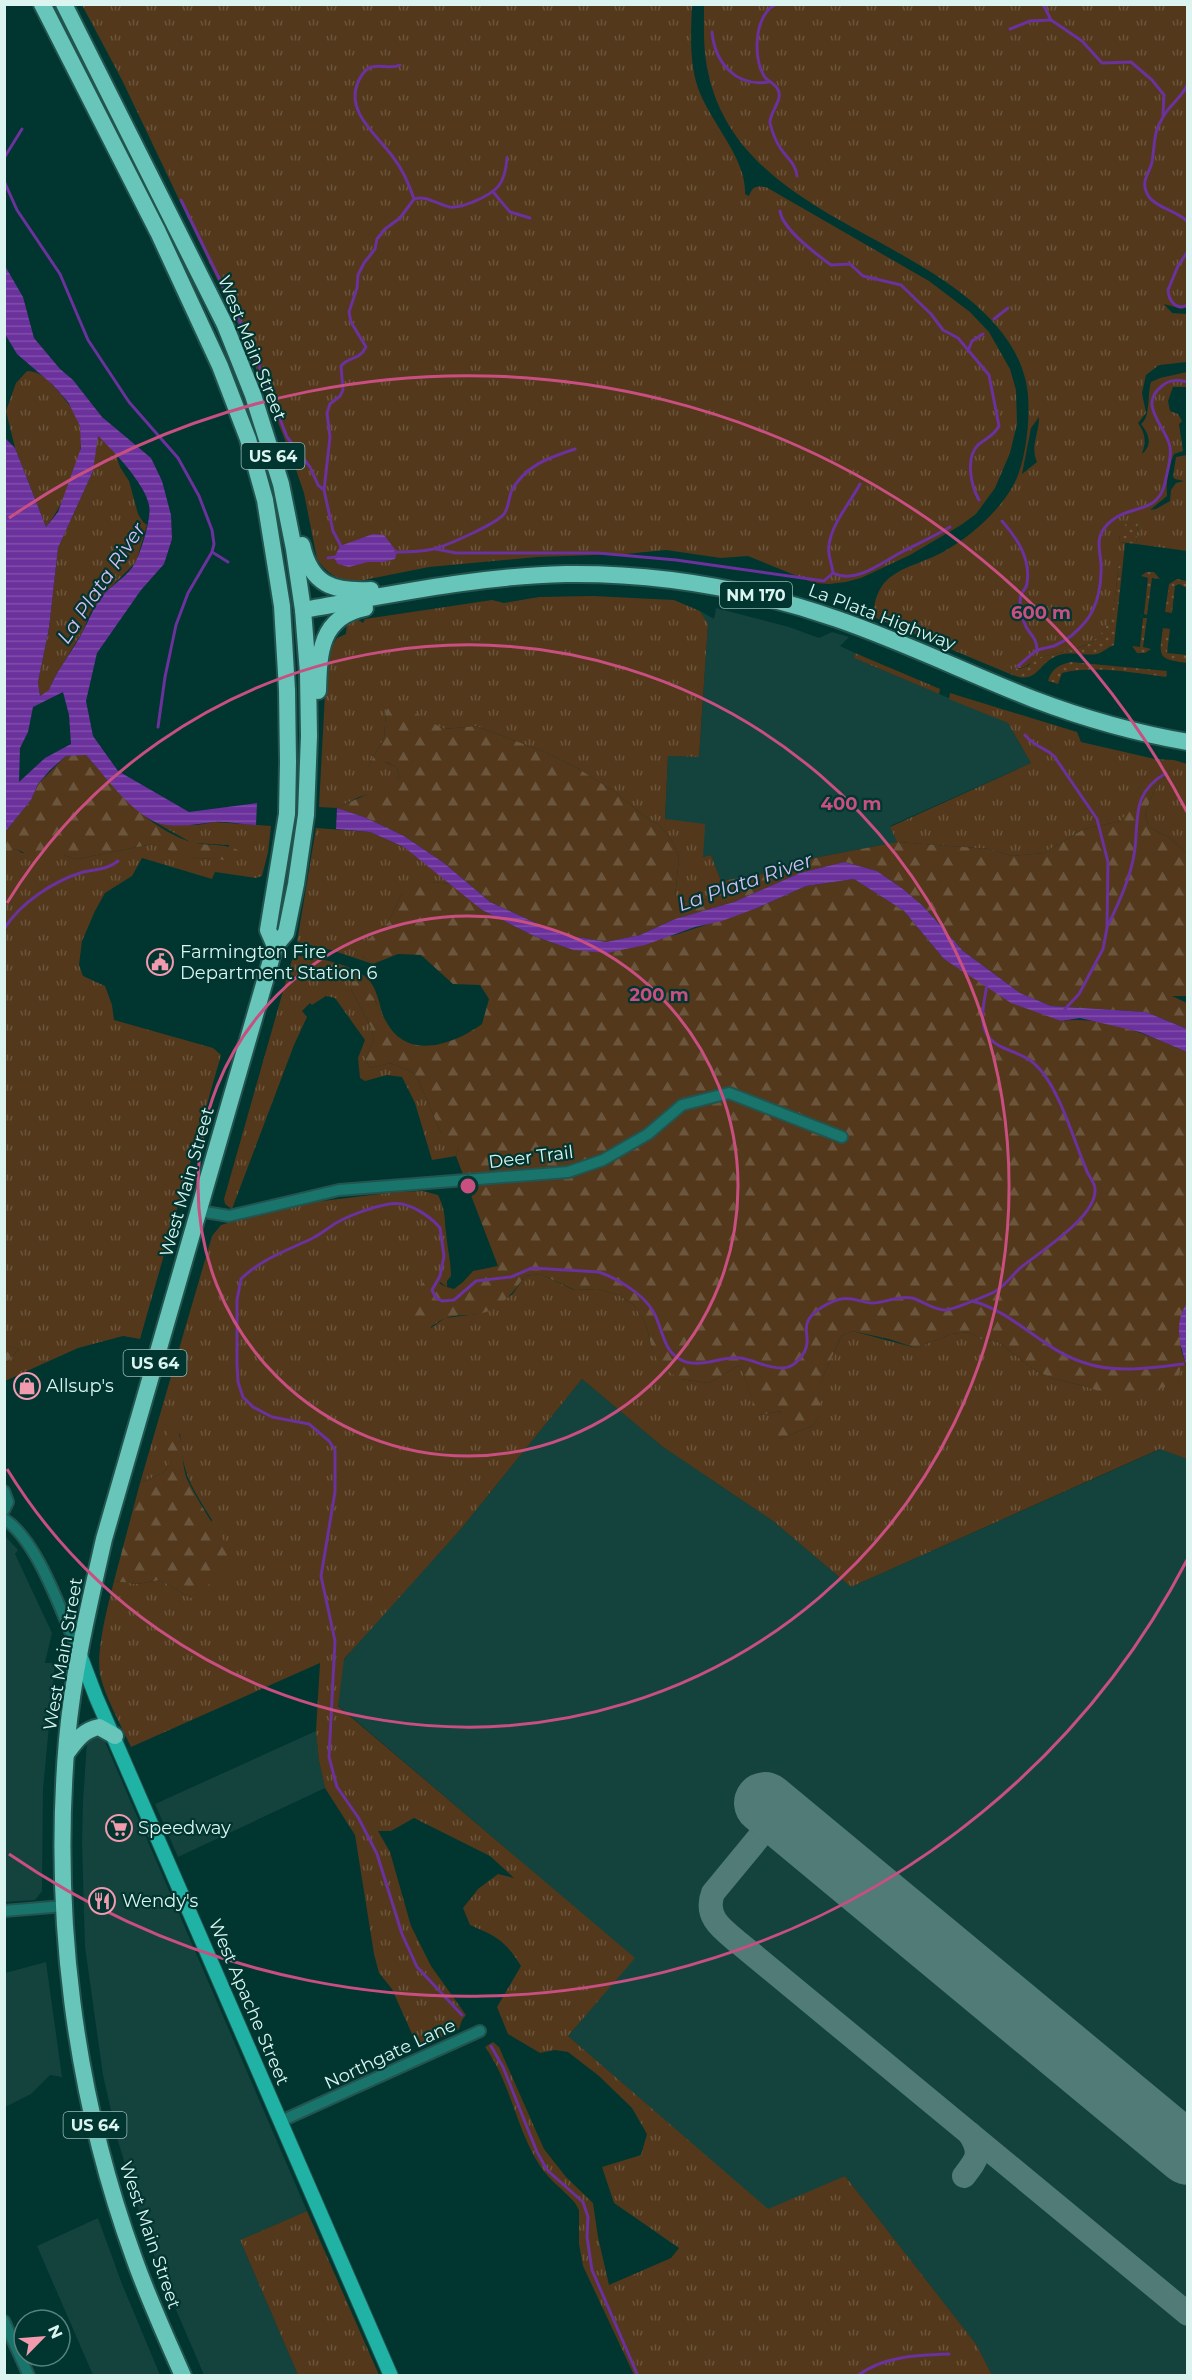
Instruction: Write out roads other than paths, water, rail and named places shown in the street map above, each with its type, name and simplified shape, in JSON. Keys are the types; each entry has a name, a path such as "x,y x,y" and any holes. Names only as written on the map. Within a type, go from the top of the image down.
{"highway":[{"name":"West Main Street","path":"42,4 167,252 220,366 249,439 265,500 282,606 287,690 287,814 268,930 275,946"},
{"name":"West Main Street","path":"64,4 225,325 253,395 274,460 294,549 303,610 309,708 306,815 286,933 275,946 104,1539 80,1655 66,1754 62,1826 64,1906 75,2024 99,2142 134,2258 183,2376"},
{"path":"254,459 262,472 285,580 290,594 303,610 291,637 293,669 287,690"},
{"path":"274,460 279,464 284,476 307,565 320,580 334,587 357,590 418,581 434,588 422,599 354,610 338,619 326,634 320,657 315,779 313,785 307,788"},
{"name":"La Plata Highway","path":"303,610 500,578 604,574 658,579 738,591 838,619 1060,708 1109,724 1188,742"},
{"path":"66,1754 79,1737 99,1727 115,1737"}],"main road":[{"name":"West Apache Street","path":"80,1655 391,2376"}],"street":[{"name":"Deer Trail","path":"199,1211 229,1216 339,1190 568,1172 603,1160 648,1134 682,1105 729,1093 842,1137"},
{"path":"4,1491 8,1502 4,1510"},
{"name":"West Apache Street","path":"4,1519 18,1529 33,1548 80,1655"},
{"path":"4,1911 64,1906"},
{"name":"Northgate Lane","path":"281,2121 480,2031"},
{"path":"5,2321 29,2376"}],"waterway":[{"path":"776,4 763,18 758,37 758,58 764,76 776,86 779,92 770,123 779,146 793,165 797,176"},
{"path":"1043,4 1051,20 1082,41 1102,63 1131,62 1152,80 1164,95 1163,115"},
{"path":"1010,29 1030,21 1051,20"},
{"path":"712,32 718,54 729,71 746,81 768,82"},
{"path":"400,65 376,66 362,74 355,93 356,103 365,122 400,167 414,199"},
{"path":"1188,83 1160,123 1145,183 1146,191 1153,201 1188,222"},
{"path":"4,158 22,129"},
{"path":"342,548 333,531 324,490 330,437 327,413 330,404 340,396 343,390 341,366 357,357 366,347 351,322 349,312 357,288 358,275 375,249 377,239 385,229 400,218 414,199 423,198 453,207 473,202 494,191 502,181 507,158"},
{"path":"4,181 17,210 60,274 88,340 129,402 178,458 199,496 212,530 214,544 212,552 188,593 176,625 158,727"},
{"path":"494,193 510,212 530,218"},
{"path":"181,200 250,342 287,437 310,467 318,485 324,490"},
{"path":"780,211 782,218 793,233 831,265 850,264 863,276 901,285 931,314 943,330 958,338 989,375 999,426 992,435 978,445 970,464 972,480 979,500"},
{"path":"1188,251 1178,266 1168,290 1174,304 1180,307 1188,305"},
{"path":"994,319 1008,308"},
{"path":"968,351 972,341 983,334"},
{"path":"1018,666 1036,651 1054,646 1067,639 1090,615 1101,579 1100,535 1114,519 1155,501 1161,494 1165,483 1170,447 1152,408 1155,393 1168,382 1188,382"},
{"path":"395,552 437,548 492,523 504,514 516,483 530,469 575,449"},
{"path":"436,549 456,553 598,553 676,560 824,581 833,573 829,556 831,537 842,513 860,484"},
{"path":"1002,521 1013,534 1025,557 1028,574 1020,601 1022,617 1036,642 1037,651"},
{"path":"833,573 850,576 867,571 950,527"},
{"path":"212,552 228,562"},
{"path":"328,558 336,557"},
{"path":"1025,735 1054,756 1097,819 1108,862 1107,928 1103,949 1079,994 1065,1009"},
{"path":"1108,925 1130,873 1141,799 1154,781 1166,773"},
{"path":"4,929 19,910 50,887 72,876 106,868 118,861"},
{"path":"462,2015 417,1967 402,1934 377,1854 358,1817 337,1787 329,1757 335,1641 321,1576 335,1492 335,1450 329,1441 309,1424 272,1417 253,1407 243,1397 238,1382 237,1364 237,1300 241,1279 266,1260 313,1238 342,1220 368,1209 402,1204 418,1210 440,1228 444,1256 440,1276 432,1290 436,1298 442,1301 454,1300 476,1281 511,1277 532,1268 599,1272 622,1283 643,1298 657,1318 672,1353 686,1362 700,1363 740,1358 772,1367 788,1367 796,1363 805,1351 806,1326 810,1317 822,1307 841,1299 849,1298 872,1303 907,1297 946,1310 971,1302 999,1289 1019,1269 1065,1233 1087,1211 1093,1200 1095,1189 1064,1111 1041,1070 1025,1057 995,1043 986,1033 983,1015 987,984"},
{"path":"972,1301 1001,1313 1054,1349 1094,1366 1119,1369 1183,1364"},
{"path":"491,2046 503,2067 537,2152 547,2170 583,2202 588,2217 587,2237 592,2270 638,2376"},
{"path":"857,2376 878,2364 901,2358 949,2354"}],"place":[{"name":"Farmington Fire Department Station 6","path":"160,962"},
{"name":"Allsup's","path":"27,1386"},
{"name":"Speedway","path":"119,1828"},
{"name":"Wendy's","path":"102,1901"}],"water label":[{"name":"La Plata River","path":"101,583"},
{"name":"La Plata River","path":"745,882"}]}
